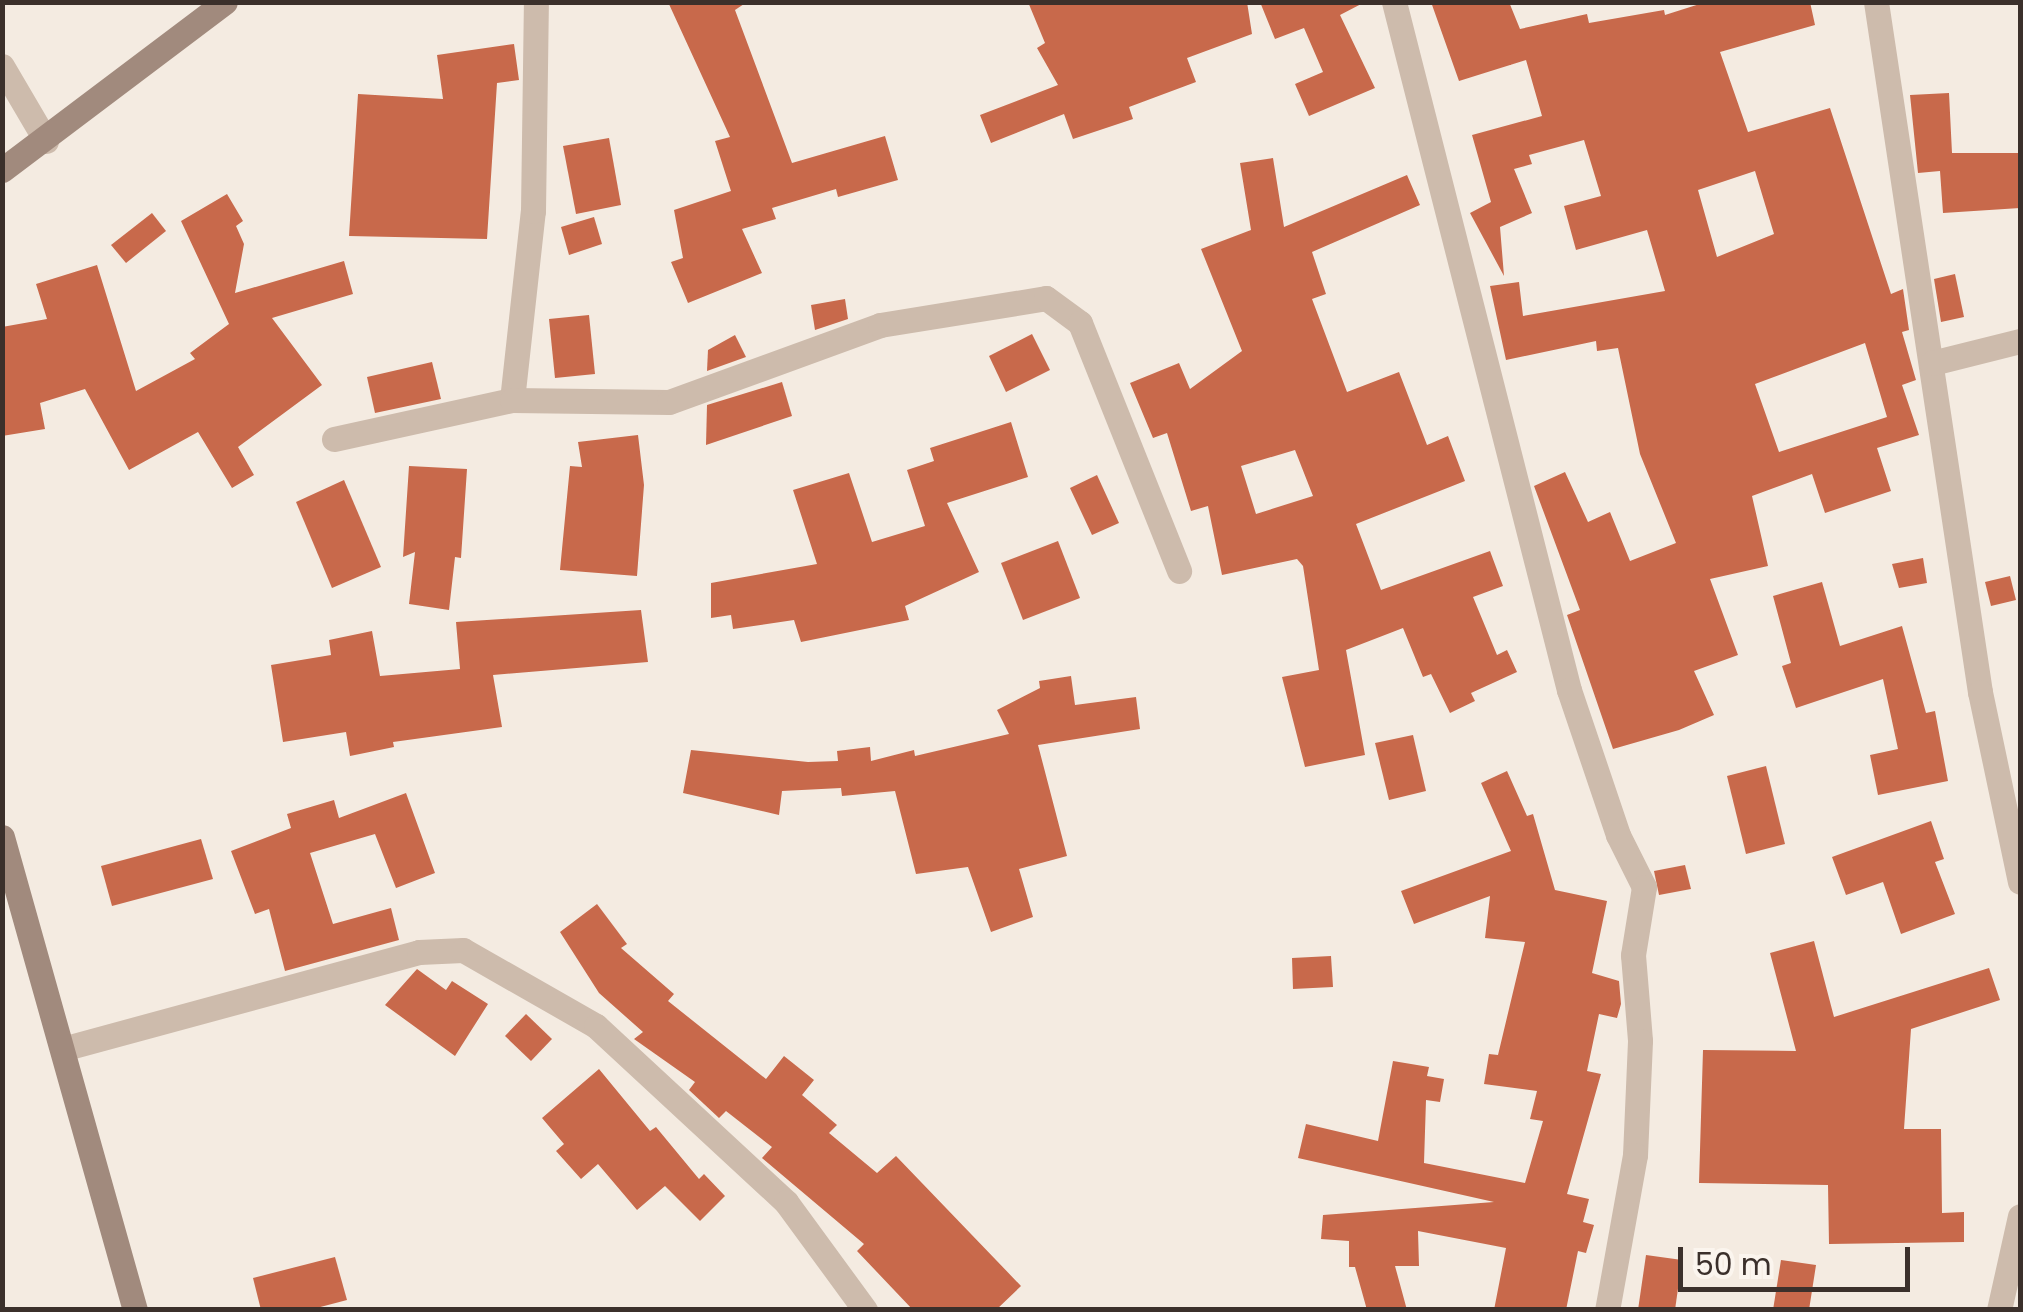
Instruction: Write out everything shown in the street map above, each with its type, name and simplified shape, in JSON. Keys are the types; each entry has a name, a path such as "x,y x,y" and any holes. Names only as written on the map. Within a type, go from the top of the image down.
{"street":[{"path":"2,170 46,141 225,2"},
{"path":"512,400 533,211 536,2"},
{"path":"1394,2 1568,690 1618,835 1644,887 1633,955 1640,1041 1635,1155 1607,1310"},
{"path":"1876,2 1932,363 2011,804 2020,882"},
{"path":"2,66 46,141"},
{"path":"334,440 512,400 668,402 880,324 1046,298 1080,323 1179,570"},
{"path":"1932,363 2020,341"},
{"path":"2,837 66,1048 135,1310"},
{"path":"66,1048 419,952 464,950 596,1026 786,1202 865,1310"},
{"path":"1999,1310 2020,1216"}],"building":[{"path":"668,2 747,2 735,10 792,163 885,136 898,180 838,197 836,189 772,208 776,219 742,229 762,273 688,303 671,262 683,258 674,210 731,191 715,141 730,137"},
{"path":"1028,2 1247,2 1252,34 1187,58 1196,82 1129,107 1133,119 1073,139 1064,114 991,143 980,115 1058,85 1037,48 1045,43"},
{"path":"1260,2 1365,2 1340,15 1375,88 1309,116 1295,84 1323,72 1304,28 1275,39"},
{"path":"1431,2 1509,2 1520,29 1587,14 1589,23 1664,10 1665,15 1706,2 1810,2 1815,25 1720,52 1748,132 1830,108 1891,294 1903,289 1909,330 1902,332 1916,380 1902,385 1919,435 1877,448 1891,491 1825,513 1812,474 1752,496 1768,566 1710,579 1738,655 1694,671 1714,715 1679,730 1613,749 1567,615 1580,610 1534,486 1565,472 1588,522 1610,512 1630,561 1676,543 1640,454 1618,348 1597,351 1596,341 1506,360 1490,286 1519,282 1523,316 1665,291 1647,230 1576,250 1564,206 1601,196 1584,140 1529,155 1532,164 1514,169 1532,213 1500,227 1504,276 1470,213 1491,202 1472,135 1542,116 1526,60 1459,81","holes":["1755,171 1774,234 1717,257 1698,190","1865,343 1887,417 1779,452 1755,384"]},
{"path":"514,44 519,80 497,83 487,239 349,236 358,94 443,99 437,55"},
{"path":"1949,93 1952,153 2020,153 2020,208 1943,213 1940,171 1918,173 1910,95"},
{"path":"609,138 621,205 576,214 563,146"},
{"path":"1273,158 1284,227 1407,175 1420,205 1312,252 1326,294 1312,299 1347,392 1399,372 1427,445 1448,436 1465,481 1356,524 1381,590 1490,551 1503,586 1473,597 1497,655 1507,650 1517,672 1471,693 1475,701 1450,713 1431,674 1423,677 1403,628 1346,650 1365,755 1305,767 1282,677 1319,670 1303,566 1297,559 1222,575 1208,506 1191,511 1167,433 1153,438 1130,383 1179,363 1190,389 1242,351 1201,249 1251,230 1240,163","holes":["1295,450 1313,496 1256,514 1241,466"]},
{"path":"227,194 243,221 236,226 244,244 235,293 344,261 353,294 272,318 322,385 238,447 254,475 232,488 198,432 129,470 85,389 40,403 45,429 2,436 2,327 47,319 36,284 97,265 136,391 195,359 190,353 229,324 181,221"},
{"path":"152,213 166,231 126,263 111,245"},
{"path":"594,217 602,244 569,255 561,227"},
{"path":"1955,274 1964,317 1941,322 1934,279"},
{"path":"845,299 848,319 815,330 811,305"},
{"path":"589,315 595,374 555,378 549,319"},
{"path":"1032,334 1050,370 1006,392 989,356"},
{"path":"735,335 746,357 707,371 708,350"},
{"path":"432,362 441,399 375,413 367,377"},
{"path":"782,382 792,416 706,445 707,405"},
{"path":"1011,422 1028,477 947,503 979,572 905,606 909,620 801,642 794,620 733,629 731,615 711,618 711,583 817,564 793,490 849,473 872,542 925,526 907,470 934,461 930,448"},
{"path":"638,435 644,485 637,576 560,570 570,466 582,467 578,442"},
{"path":"409,466 467,469 461,558 455,557 449,610 409,604 415,552 403,557"},
{"path":"1097,475 1119,523 1092,535 1070,488"},
{"path":"344,480 381,567 332,588 296,502"},
{"path":"1058,541 1080,598 1023,620 1001,563"},
{"path":"1923,558 1927,583 1899,588 1892,564"},
{"path":"2010,576 2016,600 1991,606 1985,582"},
{"path":"1822,582 1840,646 1902,626 1926,713 1935,711 1948,781 1878,795 1870,755 1898,749 1883,679 1796,708 1782,666 1791,663 1773,596"},
{"path":"641,610 648,662 493,675 502,727 393,742 394,747 350,756 346,732 283,742 271,665 331,655 329,640 372,631 380,676 460,669 456,622"},
{"path":"1071,676 1075,705 1136,697 1140,729 1038,745 1067,856 1019,869 1033,917 991,932 968,867 916,874 895,791 842,796 841,788 782,791 779,815 683,793 691,750 808,762 838,761 837,751 870,747 871,761 914,750 915,756 1009,734 997,710 1040,688 1039,681"},
{"path":"1413,735 1426,791 1389,800 1375,743"},
{"path":"1766,766 1785,844 1746,854 1727,776"},
{"path":"1507,771 1527,816 1533,814 1555,890 1607,901 1592,973 1619,981 1621,1004 1617,1018 1599,1014 1587,1071 1601,1074 1567,1194 1589,1199 1583,1222 1594,1225 1586,1253 1578,1251 1566,1310 1494,1310 1506,1248 1418,1231 1419,1266 1395,1266 1407,1310 1367,1310 1355,1267 1349,1267 1349,1241 1321,1239 1323,1215 1494,1202 1298,1158 1306,1124 1378,1141 1393,1061 1429,1067 1427,1076 1444,1079 1440,1102 1426,1100 1424,1163 1525,1183 1543,1121 1530,1119 1537,1091 1484,1084 1489,1054 1498,1055 1525,942 1485,938 1490,896 1414,924 1401,891 1511,851 1481,783"},
{"path":"406,793 435,873 396,888 375,834 310,853 333,924 391,908 399,940 285,971 269,909 255,914 231,851 291,828 287,814 334,800 339,818"},
{"path":"1931,821 1944,859 1935,862 1955,914 1901,934 1883,882 1846,895 1832,857"},
{"path":"201,839 213,879 112,906 101,866"},
{"path":"1685,865 1691,889 1659,895 1654,871"},
{"path":"597,904 627,944 621,948 674,994 668,1001 766,1079 784,1056 814,1080 802,1095 837,1125 829,1133 877,1173 896,1156 1021,1286 996,1310 913,1310 857,1251 864,1244 762,1158 772,1147 726,1111 719,1118 689,1090 695,1082 634,1039 643,1032 599,993 560,932"},
{"path":"1814,941 1834,1017 1989,968 2000,1000 1911,1029 1904,1129 1941,1129 1942,1213 1964,1212 1964,1242 1829,1244 1828,1185 1699,1183 1703,1050 1796,1051 1770,953"},
{"path":"1331,956 1333,987 1293,989 1292,958"},
{"path":"417,969 446,990 452,981 488,1004 455,1056 385,1005"},
{"path":"526,1014 552,1039 531,1061 505,1036"},
{"path":"599,1069 650,1131 656,1127 699,1179 704,1174 725,1196 700,1221 665,1186 637,1210 598,1164 581,1179 556,1151 564,1144 542,1118"},
{"path":"1646,1255 1682,1260 1675,1310 1638,1310"},
{"path":"335,1257 347,1300 309,1310 261,1310 253,1278"},
{"path":"1781,1260 1816,1265 1809,1310 1773,1310"}]}
